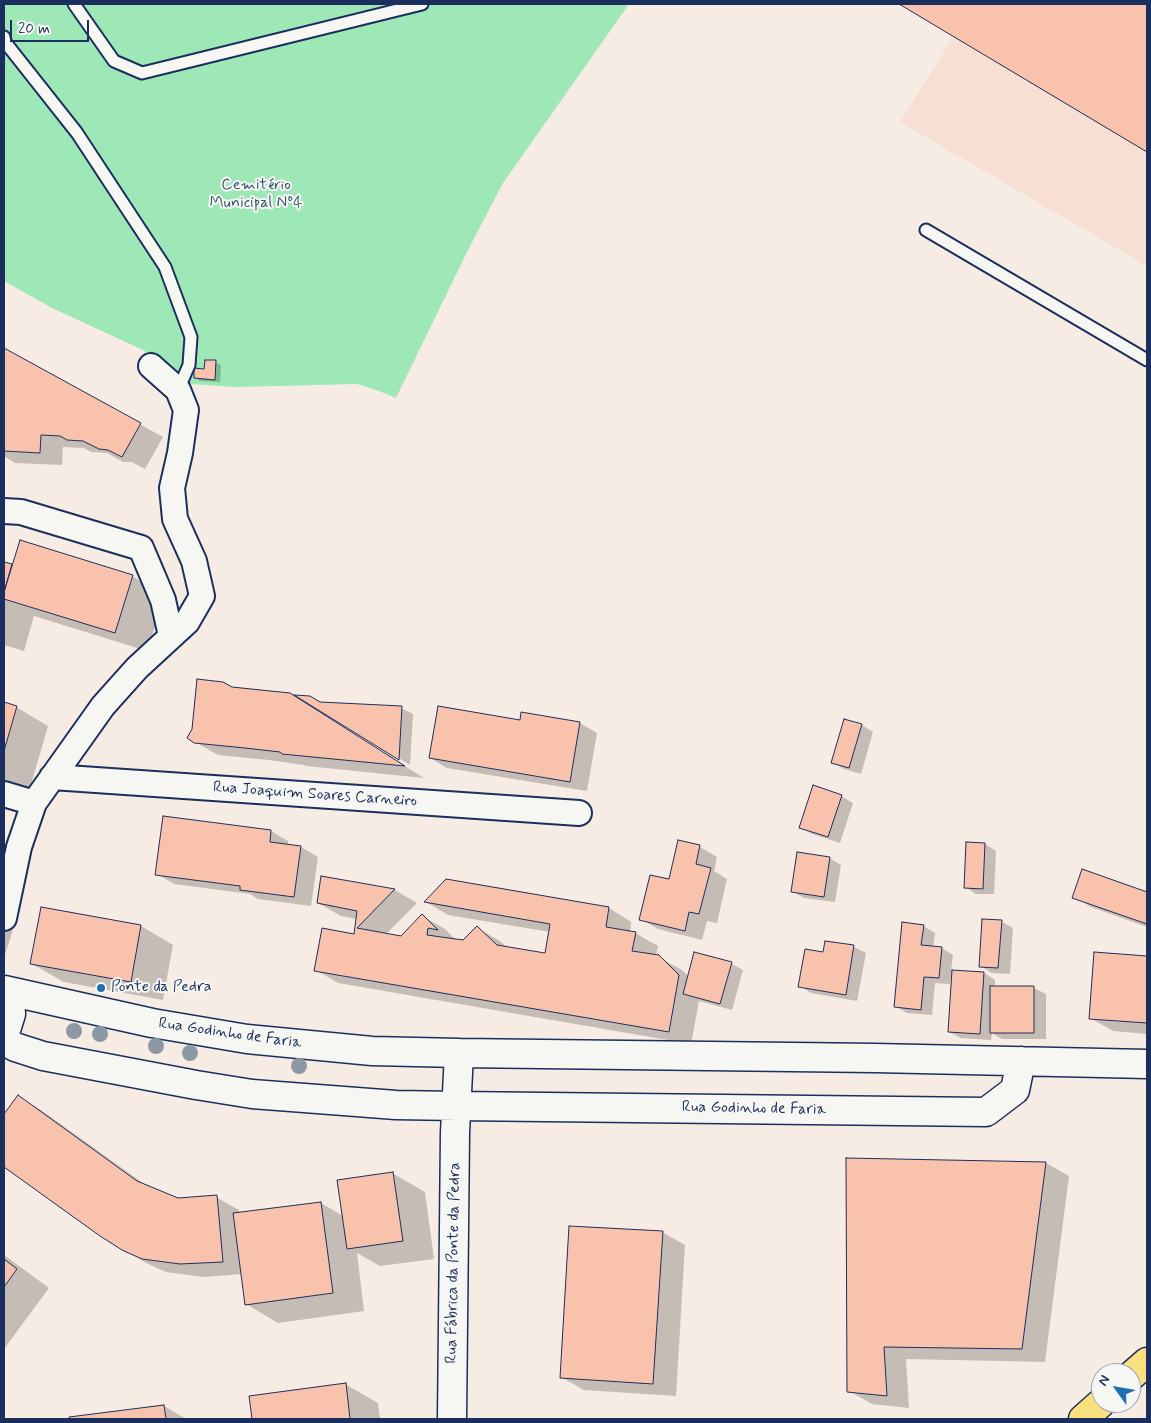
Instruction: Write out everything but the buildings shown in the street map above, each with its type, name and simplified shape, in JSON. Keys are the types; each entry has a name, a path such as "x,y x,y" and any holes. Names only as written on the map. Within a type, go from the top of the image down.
{"main road":[{"name":"Rua Godinho de Faria","path":"4,991 10,1001 11,1014 7,1027 4,1030"},
{"name":"Rua Godinho de Faria","path":"4,991 152,1023 247,1039 372,1051 459,1054 1147,1064"},
{"name":"Rua Godinho de Faria","path":"4,1040 14,1047 43,1056 196,1085 252,1094 396,1105 986,1112 1015,1090 1021,1061"},
{"path":"457,1106 459,1054"},
{"name":"Rua Fábrica da Ponte da Pedra","path":"452,1419 457,1106"}],"street":[{"path":"4,918 19,846 34,803 103,706 137,668 187,622 202,596 194,561 175,519 172,496 186,410 178,390 150,366"},
{"path":"4,511 21,512 141,548 162,600 171,636"},
{"name":"Rua Joaquim Soares Carneiro","path":"52,776 579,813"},
{"path":"4,794 34,803"}],"lane":[{"path":"74,4 114,61 142,72 422,4"},
{"path":"4,37 5,42 77,132 165,267 191,336 189,365 178,390"},
{"path":"926,230 1147,360"}],"shaded area":[{"path":"902,4 1147,4 1147,266 900,122 957,31"}],"green space":[{"name":"Cemitério Municipal Nº4","path":"4,4 629,4 503,183 396,398 357,384 236,387 190,384 177,372 143,350 52,308 4,281"}],"place":[{"name":"Ponte da Pedra","path":"101,988"}]}
